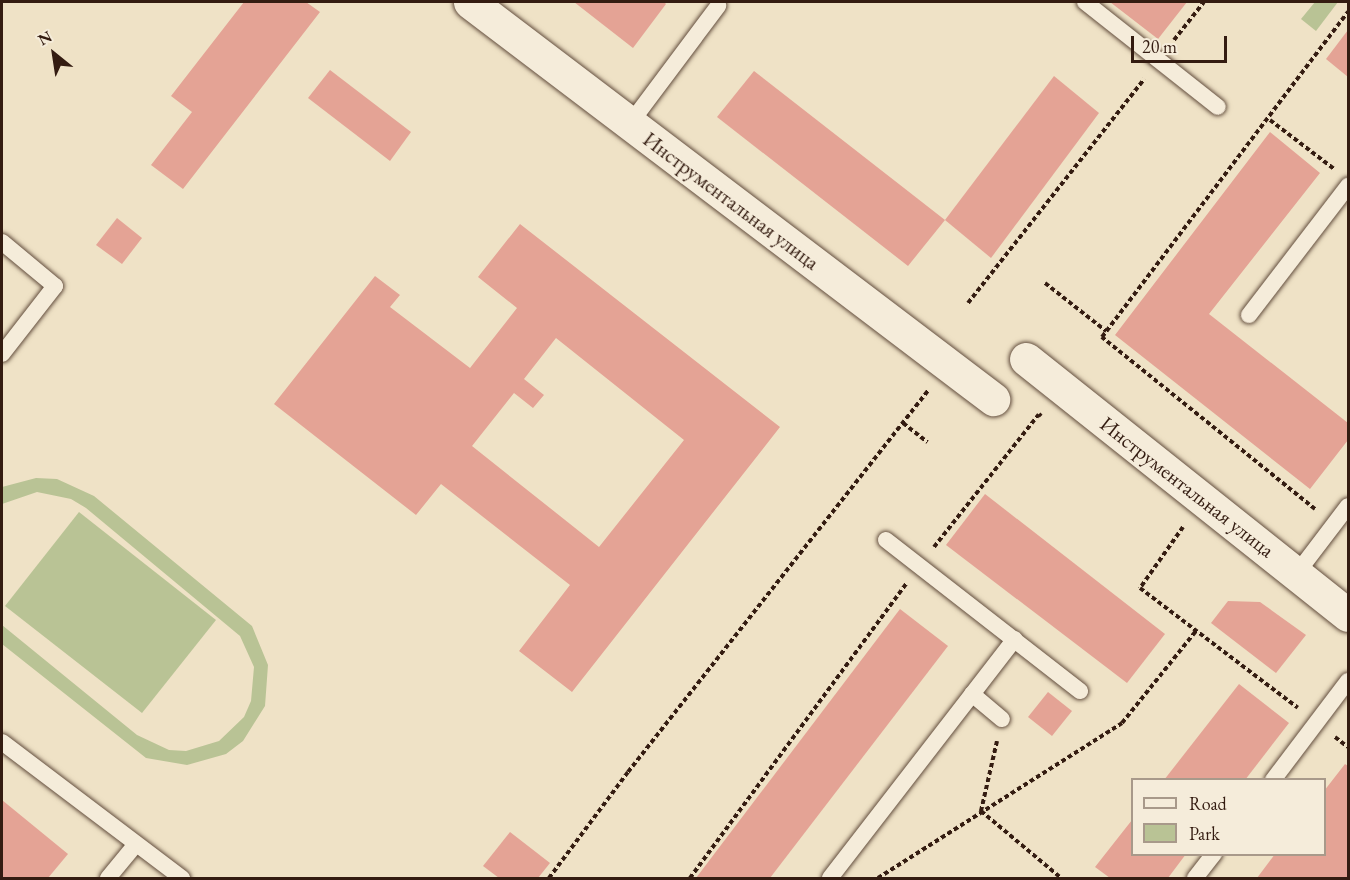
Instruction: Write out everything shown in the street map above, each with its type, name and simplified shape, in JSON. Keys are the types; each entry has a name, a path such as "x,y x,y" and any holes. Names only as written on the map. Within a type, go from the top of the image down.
{"street":[{"name":"Инструментальная улица","path":"470,2 993,399"},
{"name":"Инструментальная улица","path":"1026,359 1348,615"}],"lane":[{"path":"1085,2 1218,107"},
{"path":"629,124 718,6"},
{"path":"1249,315 1344,180"},
{"path":"2,242 55,286 2,354"},
{"path":"1297,573 1348,506"},
{"path":"886,540 1080,691"},
{"path":"830,879 1015,639"},
{"path":"1275,778 1348,681"},
{"path":"972,694 1002,719"},
{"path":"2,742 182,879"},
{"path":"108,879 136,844"},
{"path":"1195,879 1213,856"}],"path":[{"path":"968,303 1204,2"},
{"path":"1334,525 1102,337 1270,120 1348,12"},
{"path":"1270,120 1344,180"},
{"path":"1045,283 1106,331"},
{"path":"549,879 628,772 934,383"},
{"path":"690,879 919,567 1039,414"},
{"path":"903,423 927,442"},
{"path":"1183,527 1140,588 1348,747"},
{"path":"878,879 981,811 1122,723 1196,631"},
{"path":"981,811 1002,719"},
{"path":"981,811 1061,879"}],"green space":[{"path":"1315,2 1338,2 1316,31 1301,19"},
{"path":"36,478 57,479 94,496 252,626 268,665 265,706 243,741 226,754 187,765 146,758 2,644 2,625 137,735 169,750 186,751 219,741 244,717 251,701 254,667 240,636 86,508 71,499 37,492 2,504 2,487"},
{"path":"79,512 216,620 142,713 5,606"}],"building":[{"path":"244,2 306,2 320,12 183,189 151,165 192,112 171,96"},
{"path":"574,2 664,2 666,4 633,48"},
{"path":"1110,2 1187,2 1158,39"},
{"path":"1348,30 1348,77 1326,59"},
{"path":"330,70 411,132 390,161 308,98"},
{"path":"754,71 945,220 908,266 717,117"},
{"path":"1054,76 1099,113 991,258 945,220"},
{"path":"1270,132 1320,173 1209,314 1348,423 1348,440 1310,489 1115,335"},
{"path":"117,218 142,238 122,264 96,245"},
{"path":"520,224 780,427 572,692 519,651 570,585 441,484 416,515 274,404 375,276 400,295 390,307 470,368 517,308 478,277","holes":["556,338 684,440 599,547 472,446 514,393 533,408 544,395 524,379"]},
{"path":"985,494 1165,634 1127,683 946,545"},
{"path":"1228,601 1260,602 1306,635 1276,673 1211,623"},
{"path":"900,609 948,646 770,878 696,878"},
{"path":"1239,684 1289,723 1247,778 1166,778"},
{"path":"1048,692 1072,711 1052,736 1028,717"},
{"path":"1345,764 1348,766 1348,878 1257,878 1274,856 1326,856 1326,788"},
{"path":"2,800 68,854 48,878 2,877"},
{"path":"1131,821 1131,856 1184,856 1168,878 1110,878 1095,867"},
{"path":"510,832 550,863 538,878 499,878 483,866"}]}
